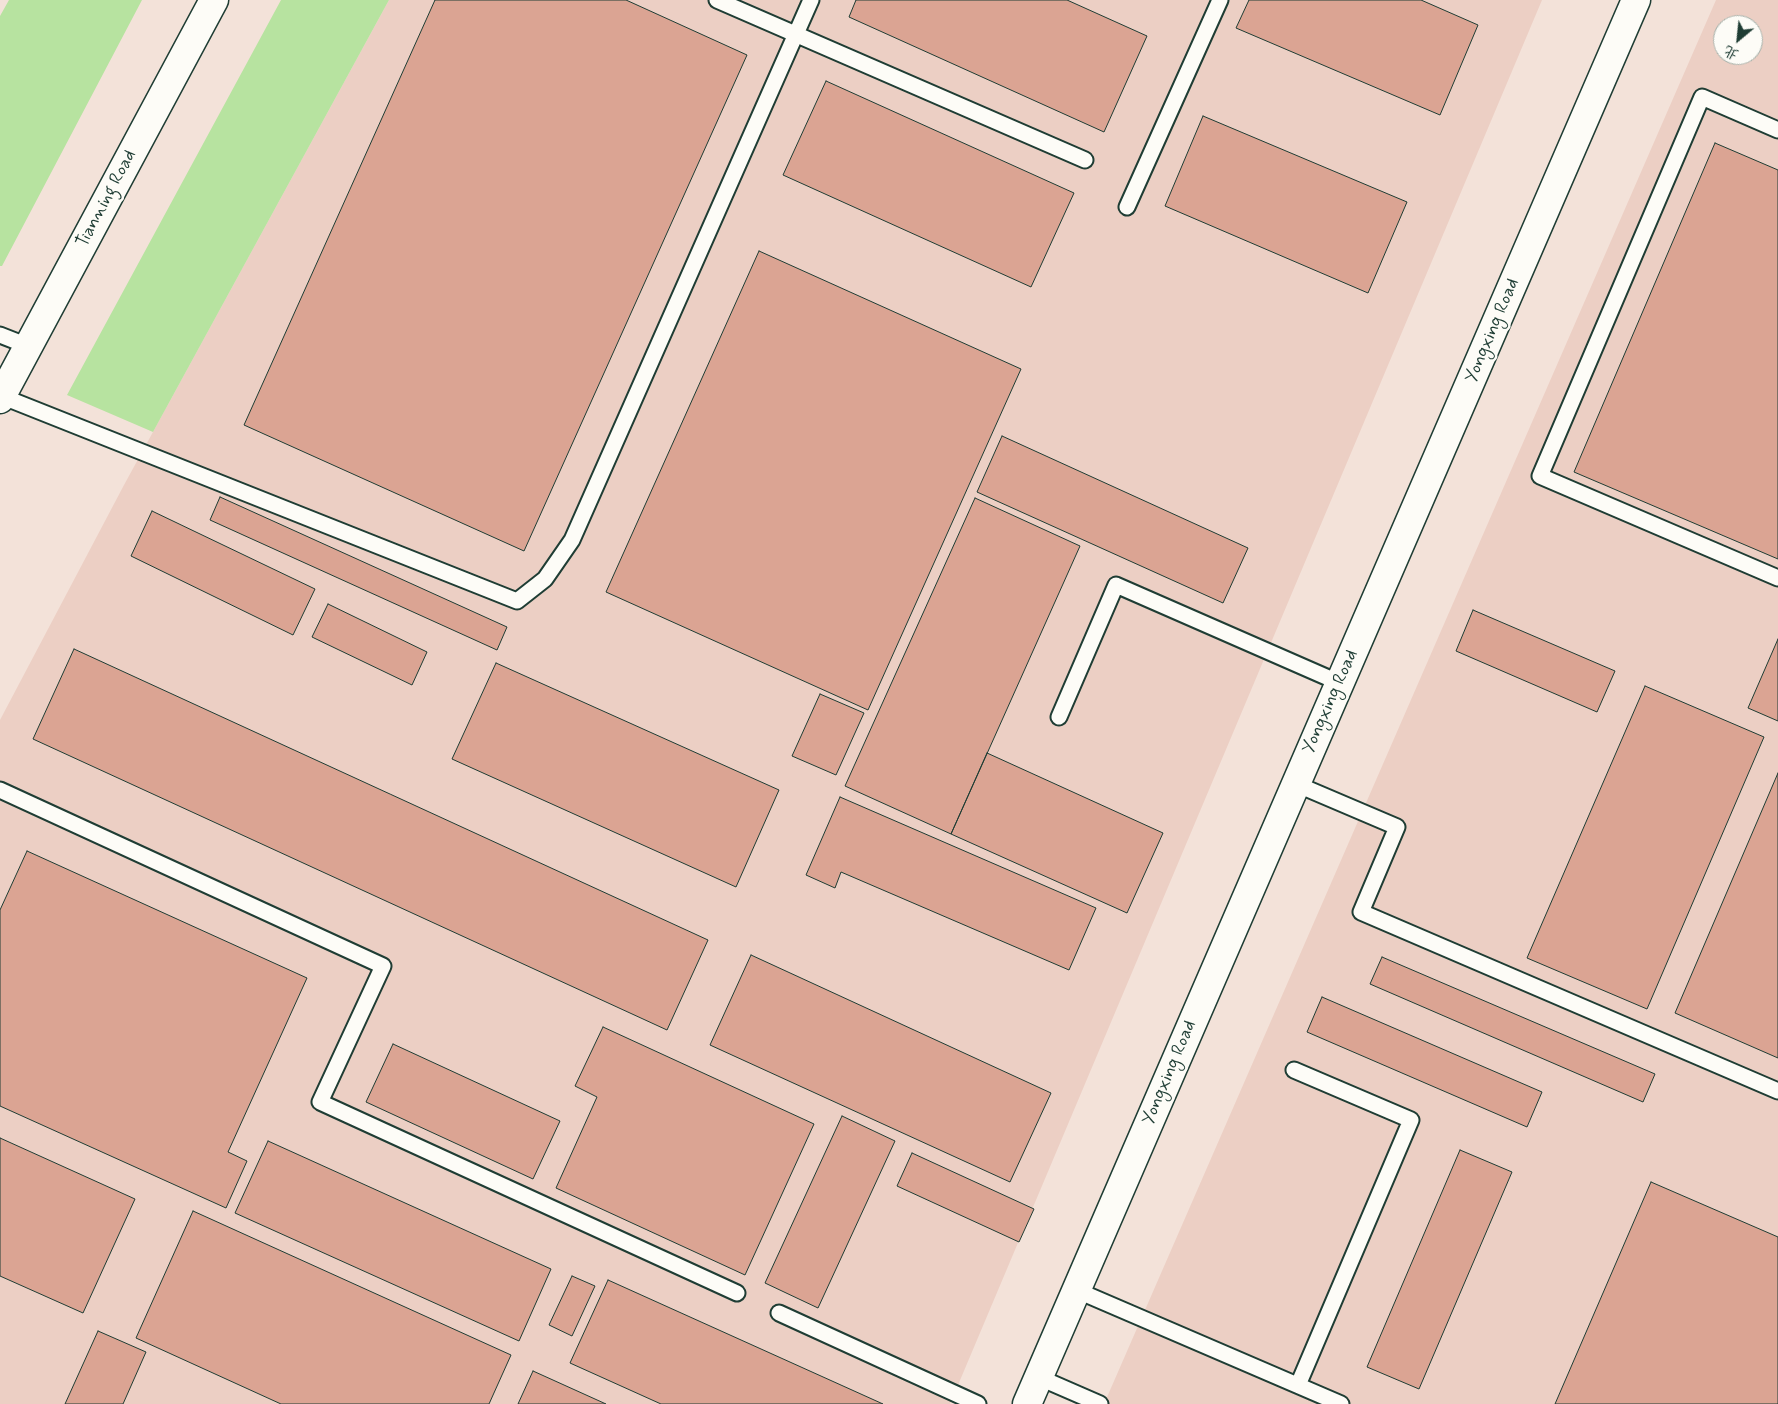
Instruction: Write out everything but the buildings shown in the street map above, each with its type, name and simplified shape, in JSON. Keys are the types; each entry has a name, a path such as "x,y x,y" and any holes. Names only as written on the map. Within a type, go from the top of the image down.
{"street":[{"name":"Tianning Road","path":"1,398 214,0"},
{"name":"Yongxing Road","path":"1027,1404 1636,0"}],"lane":[{"path":"717,0 1085,160"},
{"path":"1,398 517,602 545,579 572,540 811,0"},
{"path":"1127,207 1220,0"},
{"path":"1778,130 1702,97 1540,476 1778,578"},
{"path":"0,335 28,346"},
{"path":"1059,717 1116,585 1340,683"},
{"path":"1296,784 1397,827 1361,912 1778,1091"},
{"path":"0,790 383,966 320,1102 736,1293"},
{"path":"1294,1070 1411,1120 1298,1385"},
{"path":"1076,1290 1341,1404"},
{"path":"779,1313 978,1404"},
{"path":"1038,1377 1100,1404"}],"shaded area":[{"path":"389,0 1542,0 950,1404 0,1404 0,720 124,485"},
{"path":"1716,0 1778,0 1778,1404 1104,1404"}],"green space":[{"path":"9,0 142,0 2,266 0,266 0,16"},
{"path":"281,0 389,0 153,432 67,395"}]}
